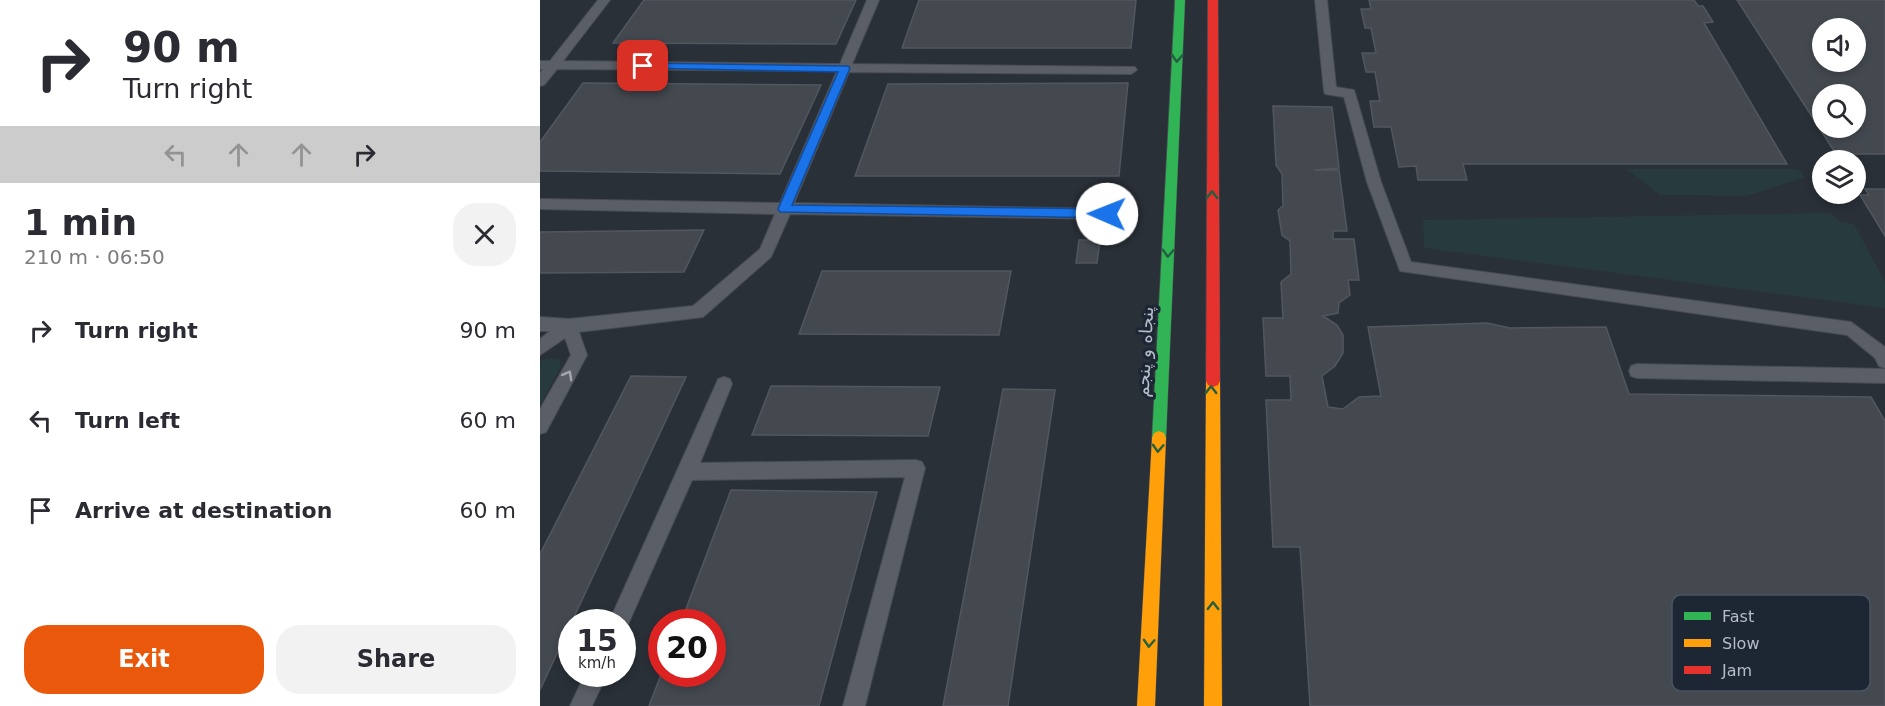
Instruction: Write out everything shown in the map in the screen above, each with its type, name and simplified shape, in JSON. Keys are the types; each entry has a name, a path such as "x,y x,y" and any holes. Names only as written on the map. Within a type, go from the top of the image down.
{"main road":[{"name":"پنجاه و پنجم","path":"1146,706 1169,342 1180,0"},
{"path":"1213,0 1205,341 1213,706"}],"lane":[{"path":"540,82 547,65 604,0"},
{"path":"540,324 569,326 697,312 766,253 873,0"},
{"path":"1321,0 1329,91 1349,93 1374,182 1405,267 1851,329 1881,353 1885,361"},
{"path":"547,65 1131,70"},
{"path":"540,204 1107,214"},
{"path":"540,348 569,326"},
{"path":"540,426 579,355 569,326"},
{"path":"1637,371 1885,376"},
{"path":"625,609 724,384"},
{"path":"687,472 916,468 854,706"},
{"path":"581,706 590,687"}],"green space":[{"path":"1626,169 1798,169 1805,177 1747,196 1660,195"},
{"path":"1830,213 1841,222 1854,224 1885,282 1885,308 1424,248 1423,220"},
{"path":"548,358 560,360 561,366 540,405 540,362"}],"building":[{"path":"644,0 856,0 836,44 613,43"},
{"path":"919,0 1136,0 1131,48 902,48"},
{"path":"1369,0 1694,0 1698,6 1703,6 1713,22 1704,23 1787,164 1463,164 1467,180 1418,180 1416,166 1399,167 1391,127 1374,127 1370,101 1380,101 1375,72 1366,72 1362,53 1376,53 1371,28 1365,28 1361,9 1371,9"},
{"path":"1737,0 1885,0 1885,154 1866,154 1866,150 1833,150 1826,138 1866,138 1866,84 1812,84 1812,117"},
{"path":"583,83 821,85 780,174 540,171 540,142"},
{"path":"1128,83 1119,176 855,176 888,84"},
{"path":"1273,106 1332,107 1339,168 1314,170 1339,170 1347,231 1333,231 1333,239 1354,239 1359,280 1348,280 1350,295 1339,303 1338,313 1323,316 1337,325 1343,335 1343,353 1335,366 1322,376 1328,407 1343,409 1359,397 1381,396 1368,327 1487,323 1510,328 1606,327 1629,394 1871,397 1885,421 1885,706 1310,706 1300,547 1273,547 1266,400 1291,400 1290,376 1266,376 1263,318 1283,318 1281,282 1291,274 1290,241 1282,235 1278,210 1283,206 1282,174 1276,165"},
{"path":"1866,189 1885,189 1885,236 1865,204 1866,195 1869,195"},
{"path":"704,230 684,272 540,273 540,232"},
{"path":"1079,240 1100,240 1097,263 1076,263"},
{"path":"822,271 1011,271 999,335 799,334"},
{"path":"631,376 686,377 578,609 558,609 558,651 540,690 540,554"},
{"path":"771,386 940,387 928,436 752,435"},
{"path":"1003,389 1055,390 1008,706 943,706"},
{"path":"731,490 877,492 819,706 649,706 656,687 726,687 726,609 686,609"}],"traffic: fast":[{"path":"1159,438 1180,0"}],"traffic: slow":[{"path":"1213,381 1213,706"},
{"path":"1146,706 1159,438"}],"traffic: jam":[{"path":"1213,0 1213,381"}],"route":[{"path":"643,66 844,68 784,209 1107,214"}]}
